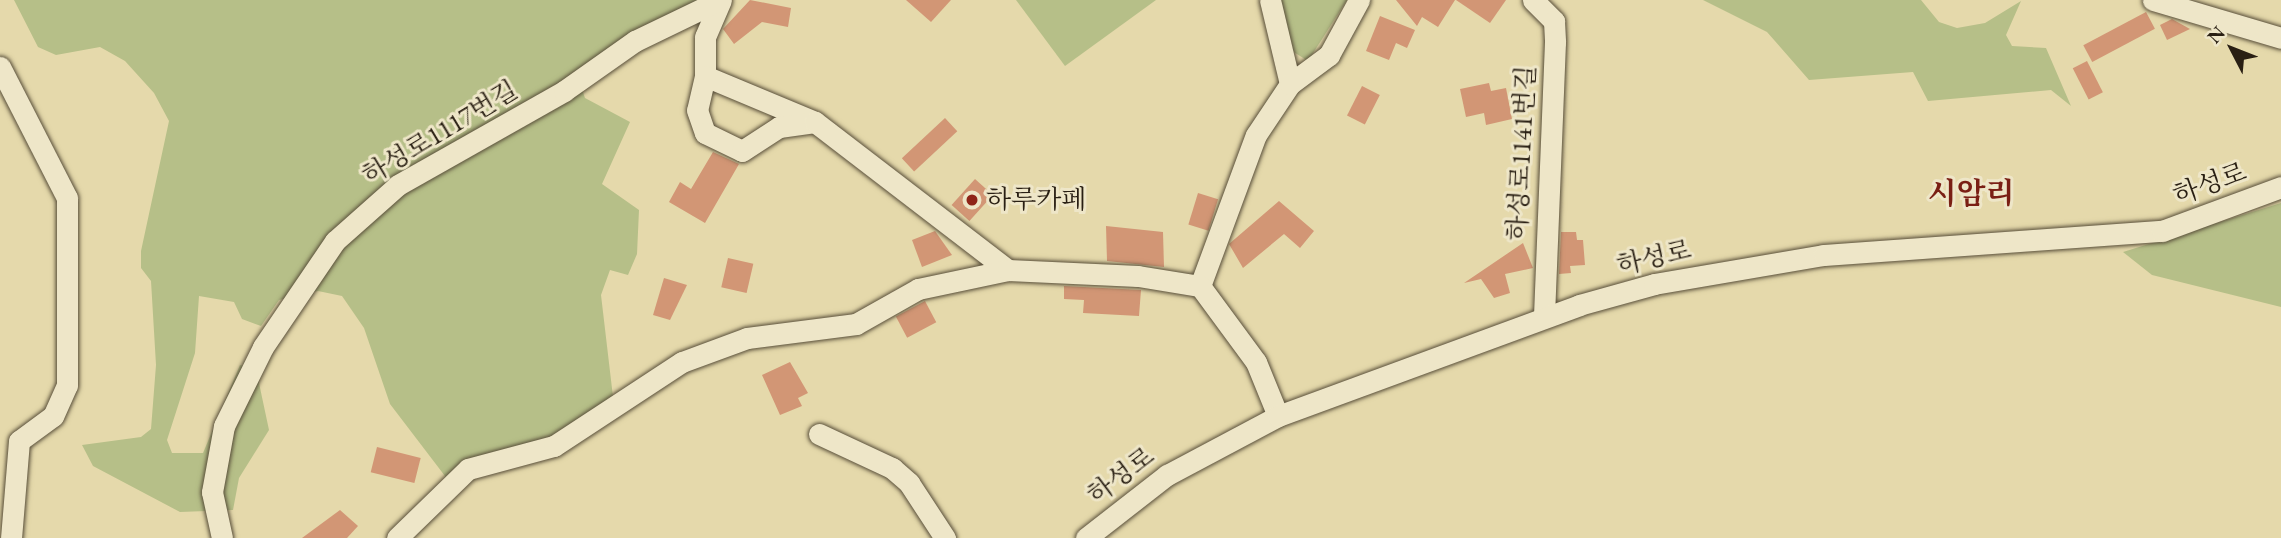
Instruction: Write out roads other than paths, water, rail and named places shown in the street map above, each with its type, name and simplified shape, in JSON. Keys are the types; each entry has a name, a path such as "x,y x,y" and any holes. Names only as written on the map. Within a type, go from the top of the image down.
{"street":[{"name":"하성로1117번길","path":"720,0 705,37 705,76 698,121 720,142 742,150 779,127 815,122"},
{"name":"하성로1117번길","path":"222,538 212,492 224,426 263,347 335,241 398,185 564,91 635,41 720,0"},
{"path":"1270,0 1290,84"},
{"path":"1200,286 1256,135 1290,84 1329,55 1359,0"},
{"name":"하성로1141번길","path":"1533,0 1554,20 1555,42 1544,317"},
{"path":"2153,0 2281,38"},
{"path":"0,67 66,198 67,385 53,416 19,441 11,538"},
{"path":"705,76 815,122 1008,270"},
{"name":"하성로","path":"1086,538 1167,475 1278,416 1544,317 1654,284 1824,255 2162,231 2281,187"},
{"path":"397,538 468,469 554,446 682,362 747,338 856,324 918,289 1008,270 1138,276 1200,286 1256,362 1278,416"},
{"path":"819,434 892,468 909,483 945,538"}],"place":[{"name":"하루카페","path":"972,200"}],"district":[{"name":"시암리","path":"1971,193"}]}
